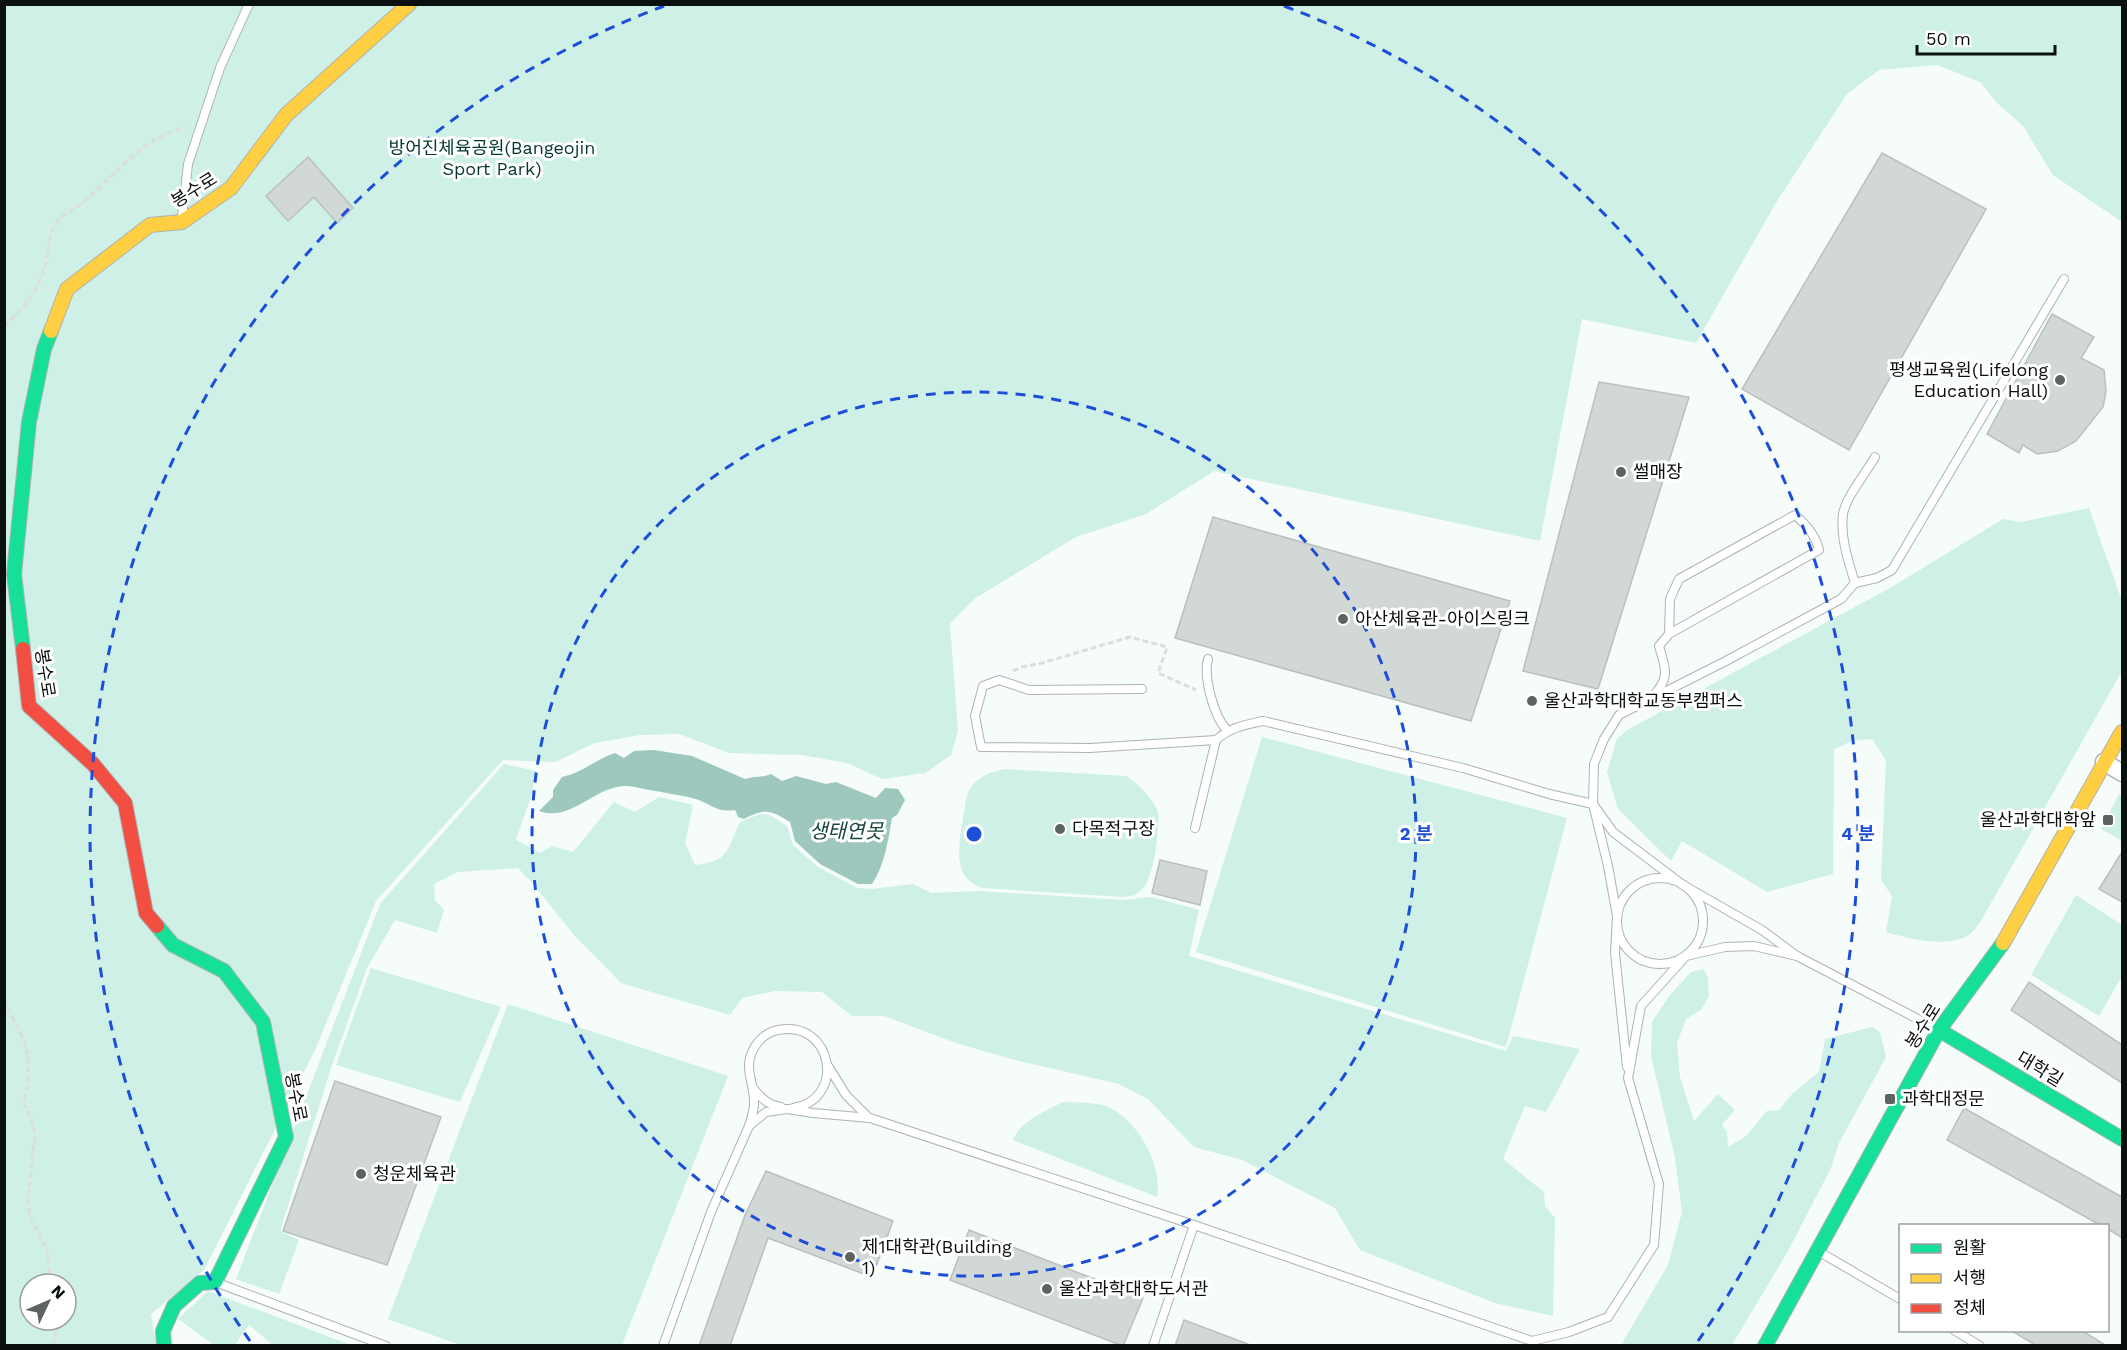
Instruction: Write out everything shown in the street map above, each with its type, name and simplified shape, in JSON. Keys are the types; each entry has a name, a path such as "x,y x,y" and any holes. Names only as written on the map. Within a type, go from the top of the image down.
{"street":[{"name":"봉수로","path":"215,1282 286,1137 263,1022 224,971 173,945 146,913 125,803 93,764 29,706 14,574 29,422 44,349 67,289 150,225 182,222 231,188 286,115 410,4"},
{"name":"봉수로","path":"1765,1346 1939,1030 2010,934 2122,732"},
{"path":"2104,762 2122,773"},
{"name":"대학길","path":"1939,1030 2122,1139"},
{"path":"164,1346 163,1331 174,1306 200,1283 215,1282"}],"lane":[{"path":"182,222 188,164 220,68 249,4"},
{"path":"1797,956 1754,946 1725,947 1686,956 1673,963 1659,964 1645,962 1623,944 1618,930 1608,866 1593,804 1594,764 1604,739 1619,715 1724,662 1841,598 1855,583 1877,578 1892,570 2064,279"},
{"path":"1855,583 1842,536 1844,513 1847,503 1875,457"},
{"path":"1650,699 1664,684 1666,669 1659,646 1669,634 1819,550 1817,540 1795,515 1679,579 1670,599 1669,634"},
{"path":"1208,659 1205,675 1209,690 1220,721 1227,730"},
{"path":"1142,689 1029,690 999,680 983,686 975,716 981,747 1090,748 1216,740"},
{"path":"1195,828 1216,740 1227,730 1263,722 1463,768 1549,794 1593,804 1612,832 1693,894 1701,907 1703,921 1701,935 1695,946 1641,1006 1628,1078"},
{"path":"870,1118 846,1095 828,1066 819,1043 809,1035 798,1030 773,1031 753,1048 748,1061 748,1075 761,1099 773,1106 813,1113 870,1118 1194,1225 1533,1343 1608,1317 1654,1245 1659,1184 1628,1078 1615,953 1617,916 1621,902 1641,882 1655,878 1669,879 1683,885 1762,930 1797,956 1939,1030"},
{"path":"749,1126 766,1112 800,1107 812,1101 824,1084 828,1066"},
{"path":"663,1346 711,1212 749,1126 754,1104 753,1088"},
{"path":"1153,1346 1194,1225"},
{"path":"1817,1251 1899,1298"},
{"path":"215,1282 386,1346"},
{"path":"1957,1332 1980,1346"}],"path":[{"path":"4,326 26,303 40,279 57,221 82,203 155,140 171,131 201,125"},
{"path":"999,680 1021,667 1130,637 1167,647 1158,673 1200,691 1209,690"},
{"path":"4,1000 25,1042 28,1081 24,1104 35,1133 28,1202 30,1217 47,1250 50,1272"}],"green space":[{"name":"방어진체육공원(Bangeojin Sport Park)","path":"5,5 2122,5 2122,222 2053,175 2023,126 1997,103 1980,82 1937,65 1879,70 1847,94 1777,201 1696,343 1582,319 1540,541 1214,471 1146,514 1076,537 974,599 950,624 958,731 951,755 925,773 882,779 847,763 801,755 729,753 679,734 640,735 595,743 555,762 503,760 376,901 316,1048 204,1270 151,1314 156,1345 5,1346"},
{"path":"2089,508 2122,601 2122,671 1982,919 1968,936 1936,942 1886,932 1892,896 1881,880 1886,760 1872,739 1852,741 1834,749 1833,874 1767,892 1682,841 1671,861 1618,809 1607,772 1617,739 1627,730 1890,588 2003,519 2021,522"},
{"path":"1262,737 1567,818 1506,1047 1196,952"},
{"path":"504,764 536,771 532,794 516,840 540,853 552,846 573,852 614,802 635,812 659,797 693,805 685,843 695,865 715,861 721,857 729,847 740,822 760,814 770,815 787,826 793,845 818,867 857,888 872,889 913,884 931,893 978,891 1125,900 1151,897 1199,910 1189,956 1506,1051 1513,1036 1580,1049 1546,1112 1525,1106 1503,1159 1544,1192 1545,1206 1555,1218 1553,1316 1495,1303 1360,1250 1335,1208 1242,1160 1194,1147 1148,1099 1119,1084 1011,1059 956,1043 884,1016 852,1016 822,992 775,991 742,998 730,1015 621,983 573,934 518,868 458,872 434,884 435,900 444,910 437,933 395,920 367,968 332,1065 280,1231 299,1240 279,1294 236,1279 380,904"},
{"name":"다목적구장","path":"1004,769 1127,776 1137,784 1150,798 1159,815 1152,870 1143,889 1135,895 1122,897 983,888 966,877 962,869 959,849 966,798 971,787 978,780"},
{"path":"2119,794 2122,796 2122,841 2101,829"},
{"path":"2076,895 2122,925 2122,976 2099,1016 2031,975"},
{"path":"371,968 501,1007 460,1102 336,1065"},
{"path":"1703,969 1708,977 1709,996 1701,1010 1686,1019 1677,1043 1680,1077 1694,1121 1718,1094 1735,1110 1722,1125 1727,1132 1728,1147 1746,1136 1767,1111 1779,1110 1792,1094 1819,1072 1825,1039 1872,1027 1880,1032 1886,1057 1839,1143 1831,1168 1788,1251 1732,1345 1621,1345 1668,1265 1682,1212 1675,1158 1651,1056 1652,1022 1670,995 1691,972"},
{"path":"508,1004 728,1076 622,1345 460,1345 388,1319"},
{"path":"1063,1102 1089,1103 1108,1107 1133,1126 1141,1136 1153,1160 1158,1185 1157,1197 1013,1140 1016,1133 1027,1122"},
{"path":"208,1291 351,1345 273,1345 249,1325 235,1345 214,1345 178,1319"}],"water":[{"name":"생태연못","path":"654,750 692,756 745,779 771,774 782,781 796,776 826,784 836,782 876,798 885,788 898,789 905,800 897,815 892,818 880,869 872,884 858,884 820,864 795,841 790,822 768,812 758,813 744,819 738,817 735,810 719,809 696,799 632,786 615,787 604,791 562,812 539,811 553,797 553,790 562,777 615,753 624,758 634,751"}],"building":[{"path":"1882,153 1986,209 1849,450 1742,389"},
{"path":"308,157 353,208 337,223 314,197 288,221 266,196"},
{"name":"평생교육원(Lifelong Education Hall)","path":"2052,314 2094,337 2081,358 2104,370 2106,391 2103,407 2076,441 2058,451 2037,454 2023,445 2019,453 1987,434"},
{"name":"썰매장","path":"1599,382 1689,397 1598,689 1523,671"},
{"name":"아산체육관-아이스링크","path":"1213,517 1510,601 1471,721 1175,638"},
{"path":"2122,852 2122,902 2099,889"},
{"path":"1160,860 1207,871 1200,905 1152,893"},
{"path":"2029,982 2122,1045 2122,1083 2011,1010"},
{"name":"청운체육관","path":"335,1081 441,1117 387,1265 283,1231"},
{"path":"1964,1108 2122,1197 2122,1238 2109,1230 2109,1224 2098,1224 1947,1140"},
{"name":"제1대학관(Building 1)","path":"766,1171 893,1221 872,1277 768,1238 730,1346 699,1346 745,1215"},
{"name":"울산과학대학도서관","path":"969,1230 1143,1298 1123,1346 950,1280"},
{"path":"1184,1320 1248,1344 1248,1346 1175,1346"},
{"path":"2013,1332 2084,1332 2107,1346 2037,1346"}],"traffic: fast":[{"path":"23,649 14,574 29,422 44,349 51,331"},
{"path":"157,926 173,945 224,971 263,1022 286,1137 215,1282 200,1283 174,1306 163,1331 164,1346"},
{"path":"1765,1346 1939,1030 2003,943"},
{"path":"1939,1030 2122,1139"}],"traffic: slow":[{"path":"51,331 67,289 150,225 182,222 231,188 286,115 409,4"},
{"path":"2003,943 2122,732"}],"traffic: jam":[{"path":"23,649 29,706 93,764 125,803 146,913 157,926"}],"place":[{"name":"평생교육원(Lifelong Education Hall)","path":"2060,380"},
{"name":"썰매장","path":"1621,472"},
{"name":"아산체육관-아이스링크","path":"1343,619"},
{"name":"울산과학대학교동부캠퍼스","path":"1532,701"},
{"name":"울산과학대학앞","path":"2108,820"},
{"name":"다목적구장","path":"1060,829"},
{"name":"과학대정문","path":"1890,1099"},
{"name":"청운체육관","path":"361,1174"},
{"name":"제1대학관(Building 1)","path":"850,1257"},
{"name":"울산과학대학도서관","path":"1047,1289"}]}
